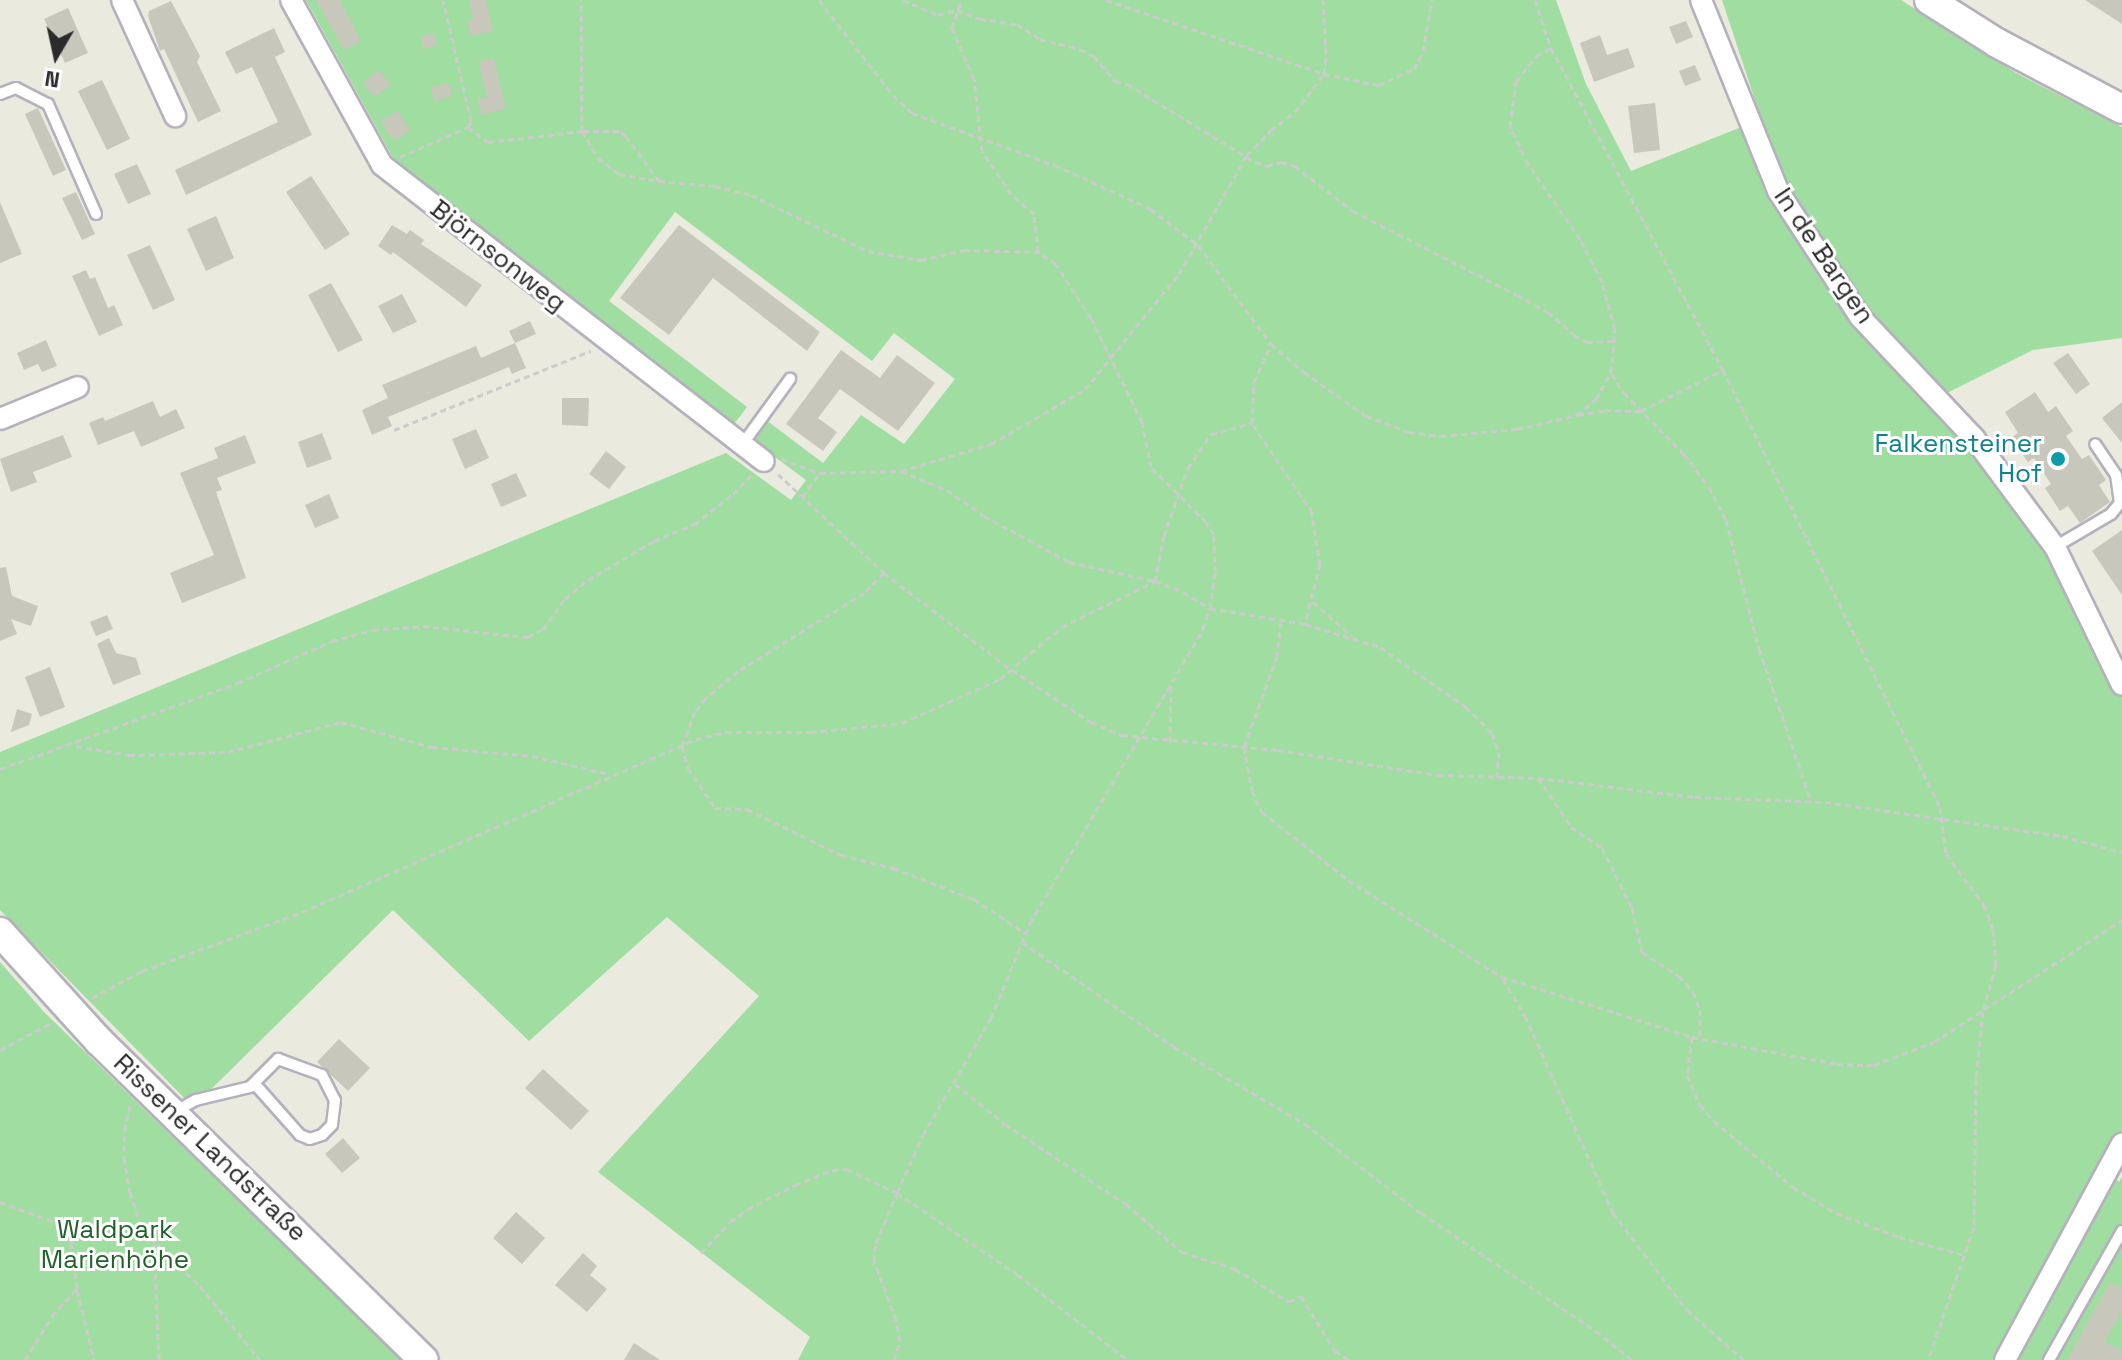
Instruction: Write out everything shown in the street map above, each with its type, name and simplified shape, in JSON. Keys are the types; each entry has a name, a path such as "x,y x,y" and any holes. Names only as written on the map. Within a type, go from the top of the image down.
{"main road":[{"path":"1929,0 1997,43 2122,109"},
{"name":"Rissener Landstraße","path":"0,932 71,1011 424,1360"}],"street":[{"path":"122,0 175,116"},
{"name":"Björnsonweg","path":"291,0 382,165 764,461"},
{"name":"In de Bargen","path":"1701,0 1778,191 1860,317 1963,415 2055,547 2122,685"},
{"path":"0,419 78,387"},
{"path":"2005,1360 2122,1144"}],"lane":[{"path":"0,94 16,88 48,104 96,214"},
{"path":"742,445 790,379"},
{"path":"2055,547 2111,514 2120,503 2116,475 2095,444"},
{"path":"174,1112 196,1100 238,1092 254,1083 278,1059 311,1068 332,1088 335,1100 332,1125 322,1135 310,1139 300,1135 254,1083"},
{"path":"2049,1360 2122,1231"}],"path":[{"path":"382,165 468,127 471,121 443,0"},
{"path":"581,0 579,75 582,131 608,168 619,174 715,186 751,195 789,210 851,246 902,259 921,260 964,250 1038,252 1056,264 1091,318 1109,361 1142,422 1151,467 1214,534 1215,572 1210,608 1203,629 1025,933 991,1018 923,1135 876,1243 874,1261 896,1320 900,1341 894,1360"},
{"path":"819,0 902,105 912,113 1141,204 1198,245 1271,344 1366,416 1409,432 1459,437 1605,410 1641,411 1723,370"},
{"path":"903,0 938,15 957,10 980,19 1017,24 1040,39 1080,49 1094,56 1115,81 1267,166 1281,162 1295,166 1363,217 1548,312 1574,335 1587,342 1613,341"},
{"path":"961,0 952,28 974,79 977,137 988,164 1011,194 1034,214 1038,252"},
{"path":"1106,0 1324,74 1379,85 1405,76 1414,69 1423,51 1432,0"},
{"path":"0,769 54,748 72,746 238,683 308,649 373,630 423,626 528,637 552,621 565,599 588,580 654,541 695,524 733,494 764,461 790,461 820,473 901,471 968,452 1014,433 1075,396 1109,361 1198,245 1218,201 1247,155 1271,130 1295,112 1324,74 1323,0"},
{"path":"1535,0 1551,48 1723,370 1944,819 1946,854 1984,905 1993,930 1996,965 1983,1011 1976,1079 1974,1175 1977,1201 1974,1227 1928,1360"},
{"path":"1551,48 1536,56 1516,81 1511,95 1512,137 1585,249 1602,282 1615,329 1611,372 1596,399 1577,415"},
{"path":"468,127 488,142 582,131 619,131 659,181"},
{"path":"394,430 537,370 611,344"},
{"path":"1271,344 1254,382 1252,423 1311,510 1320,564 1305,624"},
{"path":"1611,372 1641,411 1684,454 1709,487 1726,520 1759,649 1811,801"},
{"path":"0,1050 142,971 270,925 479,837 682,746 726,732 811,732 902,723 975,692 1012,670 1062,627 1155,581 1177,496 1202,442 1222,429 1252,423"},
{"path":"764,461 884,573 1012,670 1091,722 1137,738 1244,747 1414,773 1538,778 1695,797 1811,801 2062,836 2122,852"},
{"path":"901,471 947,490 984,516 1069,562 1155,581 1183,592 1210,608 1305,624 1355,638 1390,653 1466,707 1498,742 1497,777"},
{"path":"802,497 820,473"},
{"path":"884,573 864,593 720,684 695,712 682,746 693,778 715,808 747,809 831,851 893,868 974,899 1025,933"},
{"path":"1311,600 1330,620 1355,638"},
{"path":"1281,622 1277,656 1244,747 1252,790 1267,817 1348,880 1502,977 1636,1023 1700,1039 1837,1064 1874,1065 1934,1042 2122,920"},
{"path":"1170,742 1171,683"},
{"path":"72,746 129,755 228,752 341,722 432,747 532,756 612,775"},
{"path":"1538,778 1571,827 1602,848 1632,908 1642,952 1679,976 1693,992 1700,1010 1700,1039"},
{"path":"1021,941 1174,1047 1305,1124 1421,1213 1596,1331 1632,1360"},
{"path":"1502,977 1525,1016 1613,1213 1687,1310 1744,1360"},
{"path":"1692,1037 1687,1075 1700,1105 1714,1121 1793,1187 1836,1213 1899,1237 1965,1255"},
{"path":"955,1084 1005,1124 1126,1204 1182,1252 1235,1269 1289,1302 1301,1296 1335,1351 1349,1360"},
{"path":"135,1095 125,1126 124,1158 130,1192 143,1231 200,1286 260,1360"},
{"path":"701,1253 730,1222 748,1209 833,1170 859,1173 897,1193 1018,1275 1128,1360"},
{"path":"0,1202 76,1230 125,1235 143,1231"},
{"path":"76,1230 71,1243 77,1288 94,1360"},
{"path":"154,1243 159,1360"},
{"path":"25,1360 52,1316 77,1288"}],"green space":[{"path":"306,0 1556,0 1586,84 1631,171 1739,128 1855,320 1941,409 2047,552 2122,696 2122,1132 2104,1166 2119,1182 2122,1177 2122,1360 798,1360 810,1337 598,1172 759,996 667,917 529,1041 393,910 193,1107 0,910 0,752 726,453 791,500 806,480 752,440 766,420 823,463 861,415 904,444 955,379 894,333 872,361 675,212 609,301 747,407 734,424 397,165"},
{"path":"1722,0 1901,0 2016,73 2122,127 2122,338 2033,350 1947,393 1872,320 1777,167"},
{"name":"Waldpark Marienhöhe","path":"0,962 44,1012 402,1360 0,1360"}],"building":[{"path":"316,0 340,0 361,41 344,50"},
{"path":"469,0 486,0 493,31 471,36 467,21 473,20"},
{"path":"2085,0 2122,0 2122,24"},
{"path":"171,1 200,56 197,62 221,111 198,122 164,49 160,51 148,16 149,11"},
{"path":"68,8 88,53 65,63 44,19"},
{"path":"1686,21 1693,37 1676,44 1669,27"},
{"path":"274,28 285,52 275,57 312,135 186,195 175,170 278,122 252,67 236,74 225,52"},
{"path":"434,33 437,45 424,49 421,37"},
{"path":"1600,35 1607,55 1628,48 1635,67 1594,82 1580,43"},
{"path":"494,58 506,109 481,115 477,99 487,97 478,62"},
{"path":"1695,65 1701,80 1685,86 1679,71"},
{"path":"379,70 391,85 374,97 363,82"},
{"path":"102,80 130,139 107,150 78,91"},
{"path":"449,83 452,96 434,101 431,87"},
{"path":"1655,103 1660,150 1634,153 1628,106"},
{"path":"38,108 66,170 53,176 25,114"},
{"path":"398,111 410,131 393,141 381,121"},
{"path":"137,164 151,194 128,204 114,174"},
{"path":"311,176 350,234 325,250 286,192"},
{"path":"76,192 95,234 82,240 62,198"},
{"path":"0,202 22,254 0,263"},
{"path":"216,216 234,258 206,271 187,229"},
{"path":"392,225 407,234 410,230 424,240 421,244 482,285 466,307 393,252 391,255 378,246"},
{"path":"679,225 820,332 807,351 713,278 669,335 620,298"},
{"path":"150,245 175,300 153,310 127,255"},
{"path":"86,270 90,279 95,277 108,308 114,305 123,325 99,336 72,276"},
{"path":"331,283 363,340 338,352 308,295"},
{"path":"402,294 417,322 393,333 378,306"},
{"path":"530,321 536,334 515,343 509,331"},
{"path":"46,340 57,366 42,372 38,364 24,370 17,353"},
{"path":"515,343 526,368 512,374 509,367 388,417 392,426 372,435 362,410 388,398 382,385 476,346 481,358"},
{"path":"841,350 880,378 897,355 935,383 898,431 840,389 818,418 837,432 823,451 786,424"},
{"path":"2068,353 2090,384 2076,394 2053,363"},
{"name":"Falkensteiner Hof","path":"2035,392 2048,412 2056,406 2073,431 2066,436 2082,459 2089,455 2106,480 2099,485 2110,502 2080,523 2068,506 2060,511 2045,488 2051,484 2034,458 2028,462 2011,438 2018,433 2005,412"},
{"path":"562,398 589,398 588,426 562,425"},
{"path":"153,401 160,417 176,409 185,428 141,447 134,431 98,445 89,423 103,417 105,421"},
{"path":"2122,402 2122,443 2102,418"},
{"path":"476,429 489,458 465,469 452,439"},
{"path":"322,433 332,459 307,468 298,442"},
{"path":"63,435 72,457 33,472 37,482 11,492 0,459"},
{"path":"245,435 256,463 217,478 222,490 216,492 246,578 182,603 170,573 214,555 180,473 218,458 214,448"},
{"path":"606,451 626,467 609,489 589,474"},
{"path":"516,473 527,496 501,507 491,484"},
{"path":"329,494 339,518 315,528 305,505"},
{"path":"2122,530 2122,595 2092,551"},
{"path":"6,567 12,596 38,606 31,626 11,619 17,634 0,641 0,568"},
{"path":"107,615 113,629 96,636 90,622"},
{"path":"109,638 116,653 136,658 141,674 113,685 97,644"},
{"path":"50,667 65,707 40,717 25,677"},
{"path":"17,709 32,714 29,725 11,732"},
{"path":"339,1039 370,1068 348,1091 317,1062"},
{"path":"543,1069 589,1111 571,1130 525,1088"},
{"path":"343,1138 360,1158 342,1173 325,1154"},
{"path":"516,1212 545,1238 522,1264 493,1238"},
{"path":"583,1253 597,1266 590,1275 607,1289 587,1312 555,1285"},
{"path":"2110,1282 2122,1288 2122,1311 2105,1342 2122,1351 2122,1360 2067,1360"},
{"path":"634,1343 660,1360 624,1360"}],"place":[{"name":"Falkensteiner Hof","path":"2058,459"}]}
